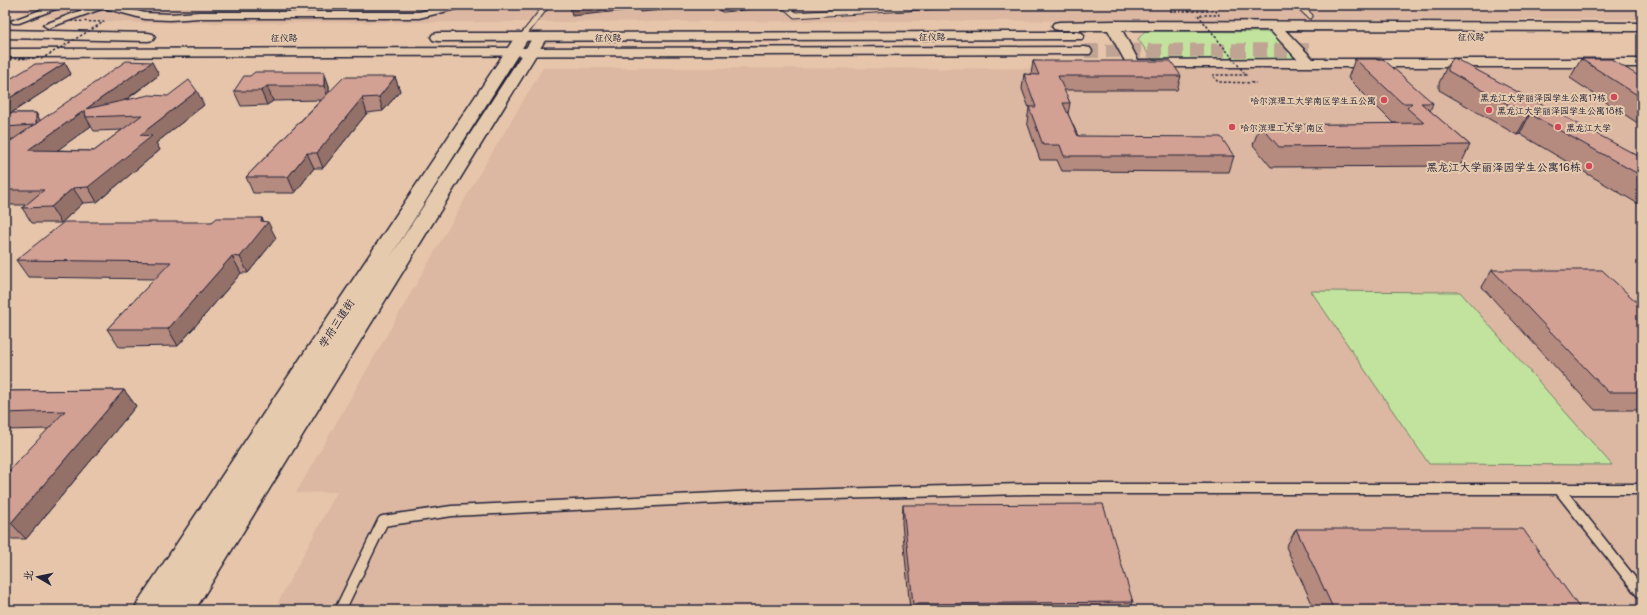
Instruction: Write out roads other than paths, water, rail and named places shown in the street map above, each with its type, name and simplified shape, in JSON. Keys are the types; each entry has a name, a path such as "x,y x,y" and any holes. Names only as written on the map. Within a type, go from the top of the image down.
{"main road":[{"path":"11,20 140,37"},
{"path":"1112,25 1133,63"},
{"path":"580,37 689,27 1112,25 1642,27"},
{"path":"1273,26 1312,57 1642,63"},
{"path":"5,34 163,37"},
{"name":"征仪路","path":"426,37 526,45 580,37 1077,36"},
{"name":"征仪路","path":"1300,36 1642,36"},
{"path":"5,53 526,45 571,53 679,60 1089,57"},
{"name":"学府三道街","path":"150,610 526,45"},
{"name":"学府三道街","path":"178,610 526,45"},
{"path":"5,50 41,52"},
{"path":"1118,63 1312,57 1642,52"}],"street":[{"path":"11,20 62,5"},
{"path":"48,25 103,5 145,16 182,16 419,15 461,5"},
{"path":"182,16 199,5"}],"lane":[{"path":"526,45 548,5"},
{"path":"721,5 723,9 761,5"},
{"path":"777,5 786,7 795,15 953,5"},
{"path":"1298,5 1310,16"},
{"path":"340,610 383,521 452,511 757,496 1028,489 1642,489"},
{"path":"1559,489 1642,594"}],"tunnel":[{"path":"1085,51 1314,50"}],"place":[{"name":"黑龙江大学丽泽园学生公寓17栋","path":"1614,97"},
{"name":"哈尔滨理工大学南区学生五公寓","path":"1384,100"},
{"name":"黑龙江大学丽泽园学生公寓18栋","path":"1489,110"},
{"name":"哈尔滨理工大学 南区","path":"1232,127"},
{"name":"黑龙江大学","path":"1558,127"},
{"name":"黑龙江大学丽泽园学生公寓16栋","path":"1589,166"}]}
